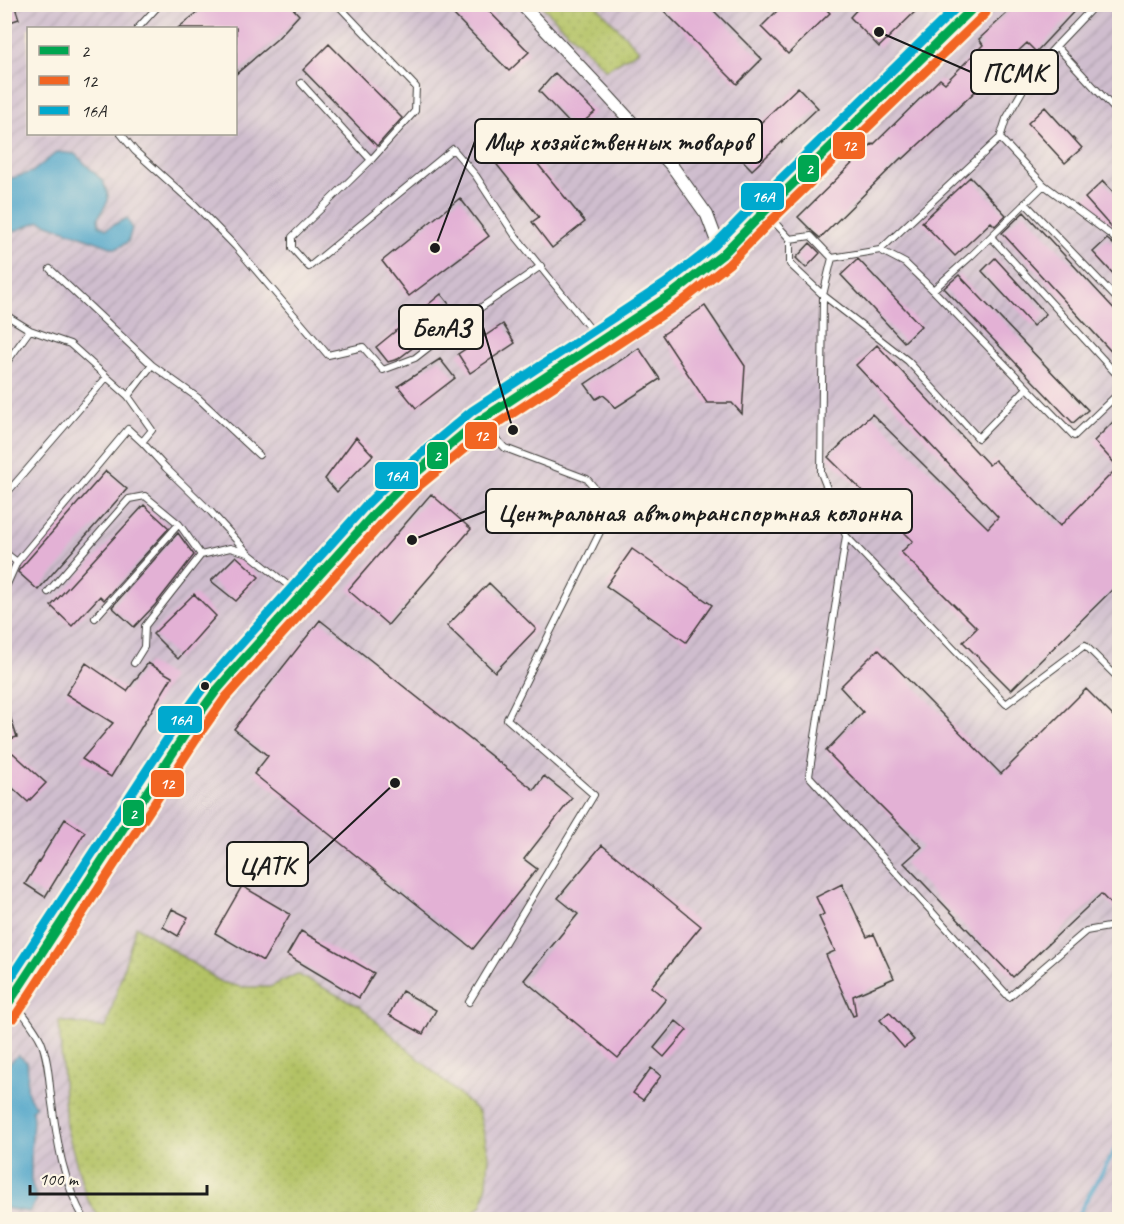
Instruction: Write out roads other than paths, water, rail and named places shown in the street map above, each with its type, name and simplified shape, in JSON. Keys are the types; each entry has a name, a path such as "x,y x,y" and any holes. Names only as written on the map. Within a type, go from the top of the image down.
{"street":[{"path":"521,4 672,166 707,215 722,255"},
{"path":"8,1005 191,725 216,691 375,513 411,477 479,421 673,293 722,255 978,4"}],"lane":[{"path":"139,27 160,4"},
{"path":"337,4 416,87 415,111 370,160 292,237 292,248 309,267 453,149 476,176 514,234 600,341"},
{"path":"832,258 880,250 1000,138 1006,119 1035,69 1096,4"},
{"path":"1056,46 1119,116"},
{"path":"301,83 370,160"},
{"path":"122,135 135,151 195,205 236,248 328,354 363,347 383,370 415,358 470,315 540,266"},
{"path":"1000,138 1044,185 1111,235 1119,244"},
{"path":"933,290 1044,185"},
{"path":"1025,203 1119,302"},
{"path":"764,212 790,239 790,264 823,295 908,361 978,438 1027,388"},
{"path":"790,239 811,236 832,258"},
{"path":"991,237 1119,378"},
{"path":"880,250 905,263 1074,436 1119,392"},
{"path":"832,258 823,295 821,473 846,536 1006,704 1085,645 1119,680"},
{"path":"50,269 152,365 198,398 259,454"},
{"path":"4,314 30,330 70,344 128,396 152,430 142,442"},
{"path":"4,366 30,330"},
{"path":"128,396 152,365"},
{"path":"6,494 106,378"},
{"path":"469,1002 594,795 507,719 602,528 605,500 587,479 505,448 479,421"},
{"path":"4,591 17,562 128,429 211,512 248,553 300,595"},
{"path":"48,592 129,499 145,496 179,524 201,555"},
{"path":"96,618 179,524"},
{"path":"846,536 810,776 1009,998 1086,931 1119,925"},
{"path":"134,663 144,647 145,626 201,555 230,548 248,553"},
{"path":"4,552 17,562"},
{"path":"8,1005 40,1039 46,1059 64,1176 85,1220"}],"water":[{"path":"57,152 75,154 103,181 108,201 98,218 99,225 106,229 127,218 132,228 128,242 116,249 40,221 5,235 5,180 32,172"},
{"path":"18,1055 27,1062 27,1090 36,1106 32,1110 31,1181 37,1200 29,1212 5,1208 5,1067"}],"waterway":[{"path":"1075,1220 1120,1141"}],"place":[{"name":"ПСМК","path":"879,32"},
{"name":"Мир хозяйственных товаров","path":"435,248"},
{"name":"БелАЗ","path":"513,430"},
{"name":"Центральная автотранспортная колонна","path":"412,540"},
{"name":"ЦАТК","path":"395,783"}]}
